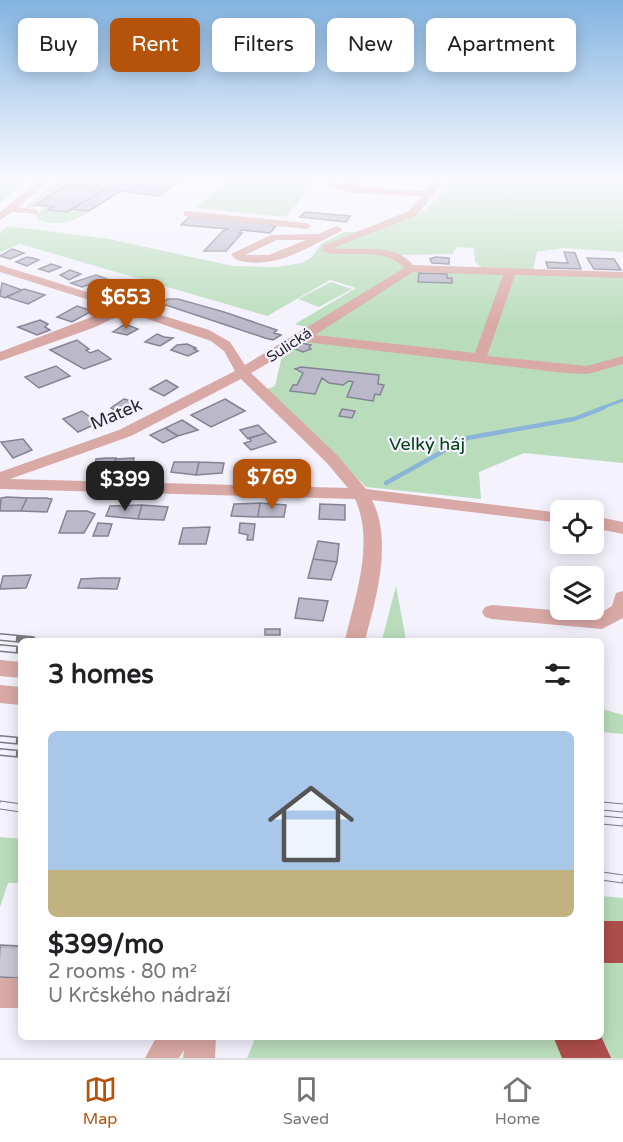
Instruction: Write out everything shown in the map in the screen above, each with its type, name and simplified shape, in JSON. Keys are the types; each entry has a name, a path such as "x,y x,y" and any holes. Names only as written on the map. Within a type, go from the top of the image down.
{"street":[{"path":"321,227 364,232"},
{"path":"376,227 327,246 328,250 394,255 404,259 410,268 623,275"},
{"path":"319,237 275,237 237,254 238,257 260,260 270,258 319,237 337,229"},
{"path":"0,268 215,338 232,352 243,374"},
{"name":"Sulická","path":"355,638 370,551 369,513 362,494 343,472 243,374 410,268"},
{"path":"472,359 481,355 510,272"},
{"path":"0,357 88,325 125,308"},
{"path":"300,337 472,359 588,370 623,360"},
{"name":"Matek","path":"0,477 124,433 243,374"},
{"path":"0,484 362,494 550,517"},
{"path":"608,525 623,539"},
{"path":"492,612 602,622 621,610 623,598"},
{"path":"0,668 18,670"},
{"path":"0,694 18,696"},
{"path":"0,993 18,993"},
{"path":"161,1058 172,1040"},
{"path":"199,1058 201,1040"}],"green space":[{"path":"6,227 19,227 109,239 233,266 276,267 302,263 312,257 321,244 345,232 370,232 382,227 623,227 623,252 564,248 537,252 533,270 483,268 475,262 474,248 457,247 452,254 403,255 398,259 405,265 404,271 308,328 295,324 356,288 330,280 267,316 20,244 0,252 0,233"},
{"name":"Velký háj","path":"415,270 623,276 623,463 524,453 479,472 481,499 366,487 267,389 275,386 281,360 293,346 294,349 303,352 310,350 311,345 301,343","holes":["297,367 379,375 378,384 383,385 380,395 375,394 373,401 347,397 353,382 349,381 348,383 322,378 315,394 290,391 293,385 297,385 303,373 295,371"]},
{"path":"331,282 352,289 319,307 298,299"},
{"path":"396,586 406,638 383,638"},
{"path":"604,710 623,715 623,734 604,732"},
{"path":"0,837 18,839 18,883 8,883 0,907"},
{"path":"604,896 623,898 623,923 604,923"},
{"path":"611,961 623,961 623,1058 609,1058 600,1040 604,1040 604,964"},
{"path":"254,1040 565,1040 575,1058 247,1058"}],"building":[{"path":"209,227 275,227 270,233 241,230 239,233 242,233 226,251 204,251 223,231 229,229"},
{"path":"12,249 24,253 10,259 0,256"},
{"path":"564,252 575,253 581,269 548,268 546,262 568,263"},
{"path":"27,257 39,260 27,266 16,262"},
{"path":"449,258 449,264 432,263 430,259"},
{"path":"587,258 614,259 621,270 594,269"},
{"path":"51,264 61,267 49,272 39,269"},
{"path":"70,270 81,274 69,280 60,275"},
{"path":"419,273 447,274 447,278 452,278 452,283 418,282"},
{"path":"96,275 107,279 82,287 71,283"},
{"path":"2,283 22,290 5,298 0,296"},
{"path":"116,284 127,287 117,292 106,289"},
{"path":"145,287 157,291 149,295 134,294"},
{"path":"24,289 45,295 28,304 6,297"},
{"path":"168,299 178,299 224,312 277,330 274,333 281,335 273,340 265,338 160,303"},
{"path":"77,306 92,311 72,322 57,317"},
{"path":"40,320 48,324 45,327 50,330 37,335 18,327"},
{"path":"125,324 138,329 127,335 113,332"},
{"path":"157,334 173,338 160,346 145,342"},
{"path":"77,340 89,349 86,350 90,353 98,350 111,359 84,369 50,350"},
{"path":"301,343 311,345 309,347 311,349 303,352 293,348"},
{"path":"187,344 198,351 188,356 171,350 177,345"},
{"path":"56,366 70,376 39,388 25,377"},
{"path":"301,367 379,375 378,384 384,385 380,395 375,394 373,401 347,397 353,382 349,381 343,385 329,383 322,378 315,394 290,391 293,385 297,385 303,373 295,369"},
{"path":"166,380 178,387 164,396 150,389"},
{"path":"124,399 138,403 138,408 121,414 111,408"},
{"path":"225,399 245,411 211,427 191,415"},
{"path":"342,409 355,411 352,418 339,416"},
{"path":"82,411 98,423 78,432 63,419"},
{"path":"182,420 198,430 178,436 165,428"},
{"path":"258,425 266,433 248,439 240,430"},
{"path":"165,428 178,436 163,443 150,435"},
{"path":"266,433 276,442 251,450 244,443 251,441 249,438"},
{"path":"23,439 32,450 13,458 1,442"},
{"path":"116,458 111,472 93,473 96,459"},
{"path":"134,458 131,472 110,473 116,459"},
{"path":"174,462 199,462 196,475 171,472"},
{"path":"199,462 224,463 222,473 196,475"},
{"path":"267,462 301,463 300,476 265,475"},
{"path":"1,498 27,498 21,511 0,511"},
{"path":"27,498 52,499 47,512 21,511"},
{"path":"260,503 258,517 231,516 234,504"},
{"path":"260,503 286,505 284,517 258,517"},
{"path":"320,504 345,505 345,520 319,519"},
{"path":"142,505 168,507 164,520 138,519"},
{"path":"142,505 138,519 106,516 110,506"},
{"path":"67,511 87,511 95,514 84,533 59,533"},
{"path":"98,523 112,524 108,536 93,536"},
{"path":"240,523 255,524 253,540 247,540 248,535 239,533"},
{"path":"210,527 206,544 179,544 183,528"},
{"path":"318,541 339,544 337,562 313,559"},
{"path":"313,559 337,562 331,580 308,578"},
{"path":"31,575 26,588 0,589 3,576"},
{"path":"120,578 117,589 78,588 81,579"},
{"path":"299,598 328,601 323,621 295,618"},
{"path":"265,629 280,629 280,635 265,635"},
{"path":"0,945 18,946 18,978 0,977"}],"waterway":[{"path":"599,409 623,400"},
{"path":"386,483 467,438 574,419 603,408"}],"tunnel":[{"path":"0,962 18,963"}],"railway":[{"path":"0,637 18,639"},
{"path":"0,648 18,650"},
{"path":"0,739 18,741"},
{"path":"0,752 18,754"},
{"path":"0,805 18,808"},
{"path":"604,806 623,808"},
{"path":"604,820 623,822"},
{"path":"604,876 623,879"}]}
